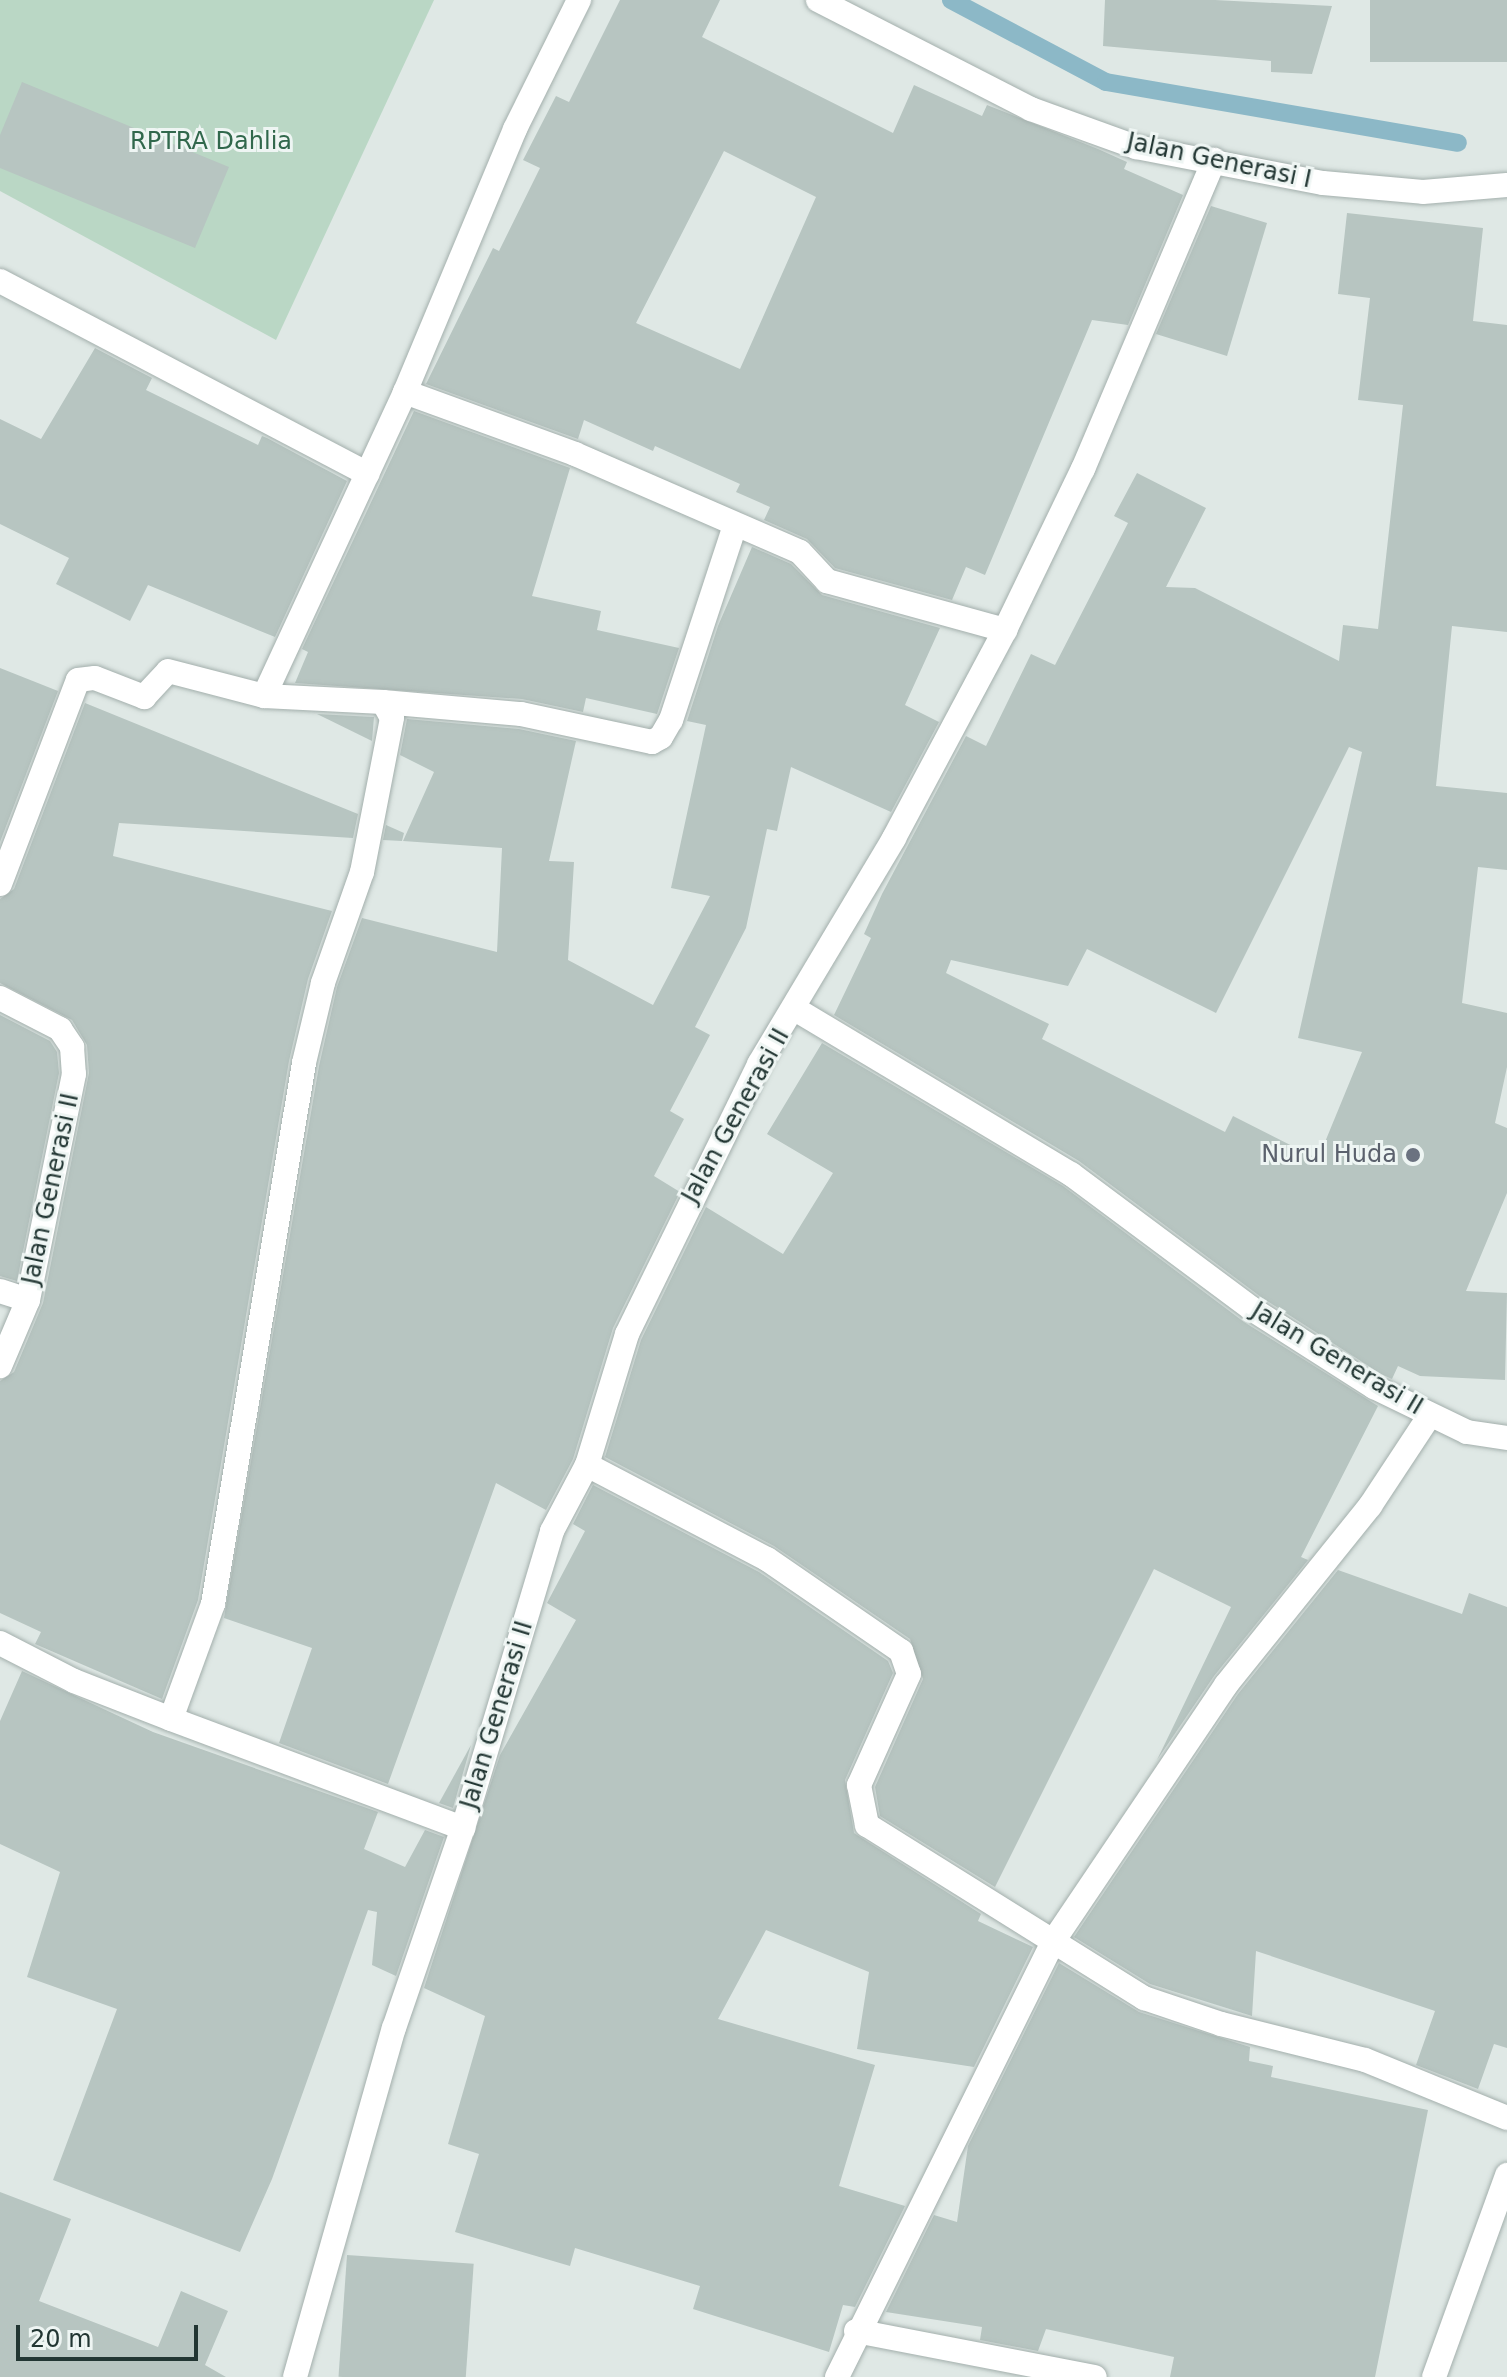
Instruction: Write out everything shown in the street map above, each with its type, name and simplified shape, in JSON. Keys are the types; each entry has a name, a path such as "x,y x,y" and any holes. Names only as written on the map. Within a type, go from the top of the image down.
{"street":[{"path":"264,696 405,392 515,129 579,0"},
{"name":"Jalan Generasi I","path":"818,0 1031,109 1136,147 1323,183 1423,192 1507,185"},
{"path":"795,1009 1005,630 1083,469 1214,160"},
{"path":"0,281 367,474"},
{"path":"405,392 575,454 800,552 827,581 1005,630"},
{"path":"0,884 78,680 95,678 144,697 168,671 264,696 521,714 652,742 661,737 671,720 735,525"},
{"path":"171,1719 213,1604 304,1063 327,971 362,872 390,736 392,718 383,702"},
{"name":"Jalan Generasi II","path":"0,998 55,1025 72,1047 73,1089 28,1300 0,1366"},
{"name":"Jalan Generasi II","path":"295,2377 394,2028 463,1828 552,1531 587,1465 634,1320 759,1064 795,1009 1071,1174 1252,1309 1374,1387 1467,1432 1507,1438"},
{"path":"0,1291 28,1300"},
{"path":"837,2377 856,2331 1052,1943 1226,1685 1370,1506 1430,1415"},
{"path":"587,1465 767,1559 901,1651 909,1674 859,1785 867,1825 1144,1998 1221,2024 1365,2060 1507,2118"},
{"name":"Jalan Generasi II","path":"0,1643 74,1681 463,1828"},
{"path":"1434,2377 1507,2175"},
{"path":"856,2331 1095,2377"}],"green space":[{"name":"RPTRA Dahlia","path":"0,0 434,0 276,340 0,191"}],"building":[{"path":"620,0 720,0 702,37 893,133 914,85 982,116 987,105 1098,149 1127,162 1124,169 1183,195 1128,325 1092,320 985,575 966,567 952,600 835,568 807,539 764,520 770,507 736,492 740,484 655,446 653,451 584,420 578,439 426,384 493,248 499,251 540,168 523,160 556,96 569,102","holes":["724,151 816,197 740,369 636,323"]},
{"path":"1105,0 1215,0 1332,6 1312,74 1271,72 1271,61 1103,46"},
{"path":"1370,0 1507,0 1507,62 1370,62"},
{"path":"22,82 229,167 195,248 0,168 0,135"},
{"path":"1211,206 1267,223 1227,356 1156,334"},
{"path":"1347,213 1483,228 1473,321 1507,325 1507,632 1452,626 1436,786 1507,793 1507,870 1478,867 1462,1003 1507,1013 1507,1067 1495,1123 1507,1128 1507,1193 1466,1291 1507,1293 1505,1380 1420,1376 1398,1366 1392,1379 1381,1374 1261,1297 1079,1161 834,1015 871,938 864,934 882,894 966,736 986,746 1031,654 1055,665 1128,523 1114,516 1137,473 1206,508 1166,587 1195,588 1339,661 1343,625 1378,629 1403,405 1358,400 1370,298 1338,294","holes":["1349,747 1362,752 1298,1038 1362,1052 1318,1159 1233,1116 1225,1132 1042,1039 1049,1024 946,973 951,960 1068,986 1087,949 1216,1013"]},
{"path":"95,348 152,378 146,390 258,445 262,436 267,438 347,481 275,637 148,585 130,621 56,584 69,558 0,524 0,419 41,439"},
{"path":"414,411 570,468 532,596 601,611 597,630 679,648 657,714 586,698 583,712 522,699 295,683 308,652 302,649"},
{"path":"752,547 791,564 822,595 940,628 905,705 939,722 891,812 791,767 777,831 767,829 746,928 695,1027 710,1035 670,1111 684,1119 654,1176 680,1192 613,1328 573,1459 546,1510 496,1483 388,1784 279,1743 312,1648 224,1618 319,1066 337,987 362,918 497,952 502,848 403,841 434,772 400,755 407,719 519,729 576,741 549,861 574,862 568,960 653,1005 710,896 671,888 706,725 687,721 718,626"},
{"path":"0,668 58,691 0,842"},
{"path":"85,703 358,814 353,838 119,823 113,856 332,911 308,979 289,1061 198,1600 162,1699 35,1644 41,1632 0,1613 0,1381 14,1372 43,1303 89,1073 87,1045 72,1020 0,983 0,899 14,889"},
{"path":"317,714 374,717 372,741"},
{"path":"386,825 404,833 402,841 383,840"},
{"path":"0,1015 50,1041 57,1052 59,1073 17,1281 0,1276"},
{"path":"822,1043 1063,1186 1244,1322 1378,1406 1301,1557 1308,1560 1214,1676 1157,1760 1231,1607 1154,1569 995,1887 880,1816 875,1787 923,1679 910,1639 774,1546 605,1457 641,1340 706,1207 783,1254 833,1173 767,1134"},
{"path":"593,1485 759,1572 888,1661 893,1673 845,1780 854,1833 981,1914 978,1921 1033,1947 974,2067 857,2049 869,1972 766,1930 718,2019 875,2065 839,2186 905,2206 855,2307 843,2305 829,2352 693,2309 700,2286 575,2248 570,2266 455,2232 479,2154 448,2144 485,2016 424,1988 500,1755 576,1620 547,1603 585,1531 573,1524"},
{"path":"1338,1570 1462,1614 1469,1593 1507,1607 1507,2048 1494,2044 1478,2089 1416,2065 1435,2011 1256,1951 1252,2016 1150,1984 1074,1937 1238,1694"},
{"path":"22,1671 153,1732 378,1812 364,1849 405,1867 425,1830 444,1837 396,1976 372,1965 377,1912 368,1910 272,2179 240,2252 53,2180 117,2009 27,1977 60,1872 0,1844 0,1721"},
{"path":"471,1745 453,1808 439,1803"},
{"path":"1059,1963 1139,2012 1250,2047 1249,2061 1273,2066 1271,2077 1428,2110 1375,2377 1170,2377 1174,2357 1046,2329 1038,2351 980,2340 982,2327 886,2312 934,2215 957,2222 968,2146"},
{"path":"0,2192 71,2219 39,2301 158,2347 181,2291 228,2311 205,2365 226,2377 0,2377"},
{"path":"347,2255 474,2264 466,2377 338,2377"}],"waterway":[{"path":"951,0 1106,82 1458,143"}],"place":[{"name":"Nurul Huda","path":"1413,1155"}]}
